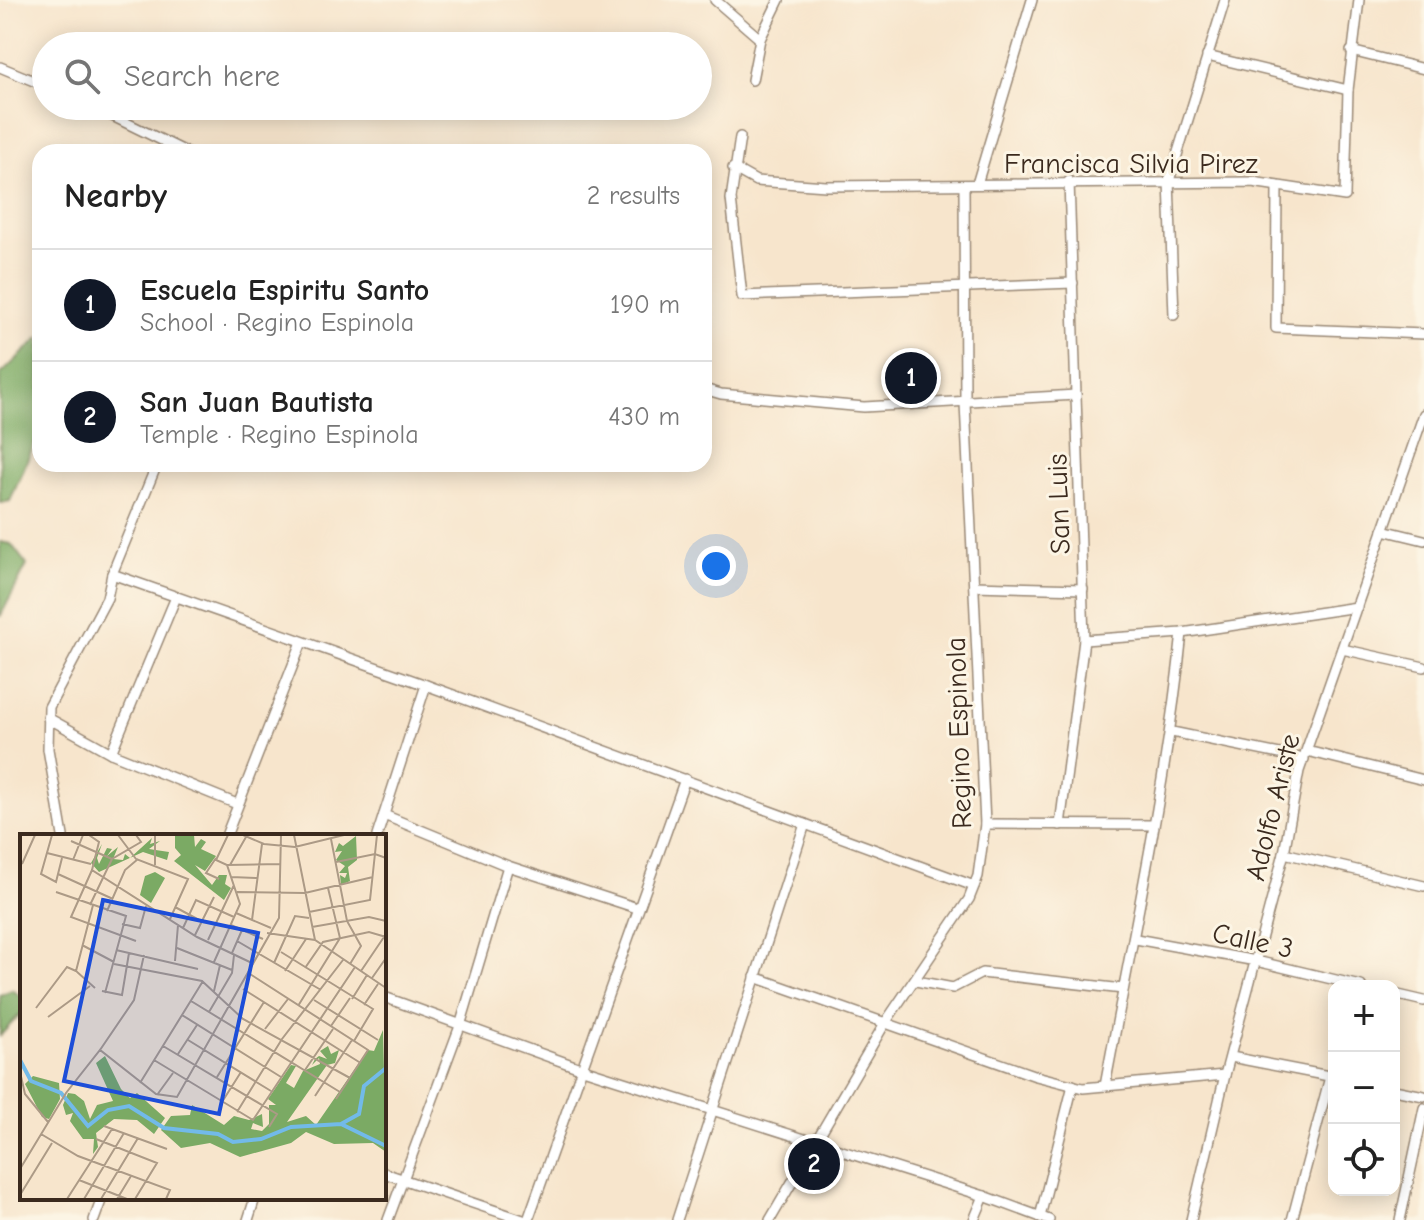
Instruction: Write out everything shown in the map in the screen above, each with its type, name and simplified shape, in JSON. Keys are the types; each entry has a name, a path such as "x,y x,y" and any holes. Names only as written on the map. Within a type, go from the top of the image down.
{"street":[{"path":"715,0 760,39"},
{"path":"752,80 760,39 779,0"},
{"path":"977,184 1032,0"},
{"path":"1174,315 1169,181 1225,0"},
{"path":"1207,56 1348,90 1359,0"},
{"path":"1351,51 1424,69"},
{"path":"0,67 32,80"},
{"name":"Francisca Silvia Pirez","path":"733,168 756,181 812,185 1252,182 1345,196 1348,90"},
{"path":"121,120 170,144"},
{"path":"740,137 733,168 731,199 742,296 1073,283"},
{"name":"San Luis","path":"1060,825 1084,640 1069,181"},
{"name":"Regino Espinola","path":"770,1220 885,1023 916,981 974,886 983,854 985,824 965,403 964,185"},
{"path":"1277,186 1276,328 1424,334"},
{"path":"712,391 864,407 1076,395"},
{"name":"Adolfo Ariste","path":"1191,1220 1225,1075 1284,853 1305,755 1424,414"},
{"path":"63,834 48,749 49,707 107,598 112,574 154,472"},
{"path":"1383,530 1424,540"},
{"path":"112,574 426,685 974,886"},
{"path":"974,586 1083,589"},
{"path":"111,753 176,597"},
{"path":"1084,640 1182,633 1357,607"},
{"path":"1105,1086 1123,989 1136,939 1153,825 1172,732 1182,633"},
{"path":"227,834 302,642"},
{"path":"1342,649 1424,667"},
{"path":"378,834 426,685"},
{"path":"48,718 111,753 237,804"},
{"path":"1172,732 1424,780"},
{"path":"386,1174 526,1220 583,1069 637,908 685,779"},
{"path":"384,815 508,866 637,908"},
{"path":"677,1220 805,824"},
{"path":"985,824 1153,825"},
{"path":"1284,853 1424,886"},
{"path":"388,1220 460,1026 508,866"},
{"name":"Calle 3","path":"1136,939 1256,961 1336,980"},
{"path":"916,981 953,988 982,973 1123,989"},
{"path":"755,977 1073,1085 1105,1086 1225,1075"},
{"path":"1400,995 1424,1001"},
{"path":"386,998 583,1069 1045,1218 1073,1085"},
{"path":"1231,1057 1328,1076"},
{"path":"1292,1220 1328,1091"},
{"path":"1400,1091 1424,1096"},
{"path":"1400,1220 1424,1108"},
{"path":"974,1220 984,1196"},
{"path":"94,1220 101,1200"},
{"path":"248,1220 254,1200"}],"green space":[{"path":"32,345 32,449 10,501 0,503 0,375"},
{"path":"0,542 11,544 27,565 0,617"},
{"path":"12,990 20,996 20,1014 0,1036 0,995"}],"place":[{"name":"Escuela Espiritu Santo","path":"911,378"},
{"name":"San Juan Bautista","path":"814,1164"}]}
